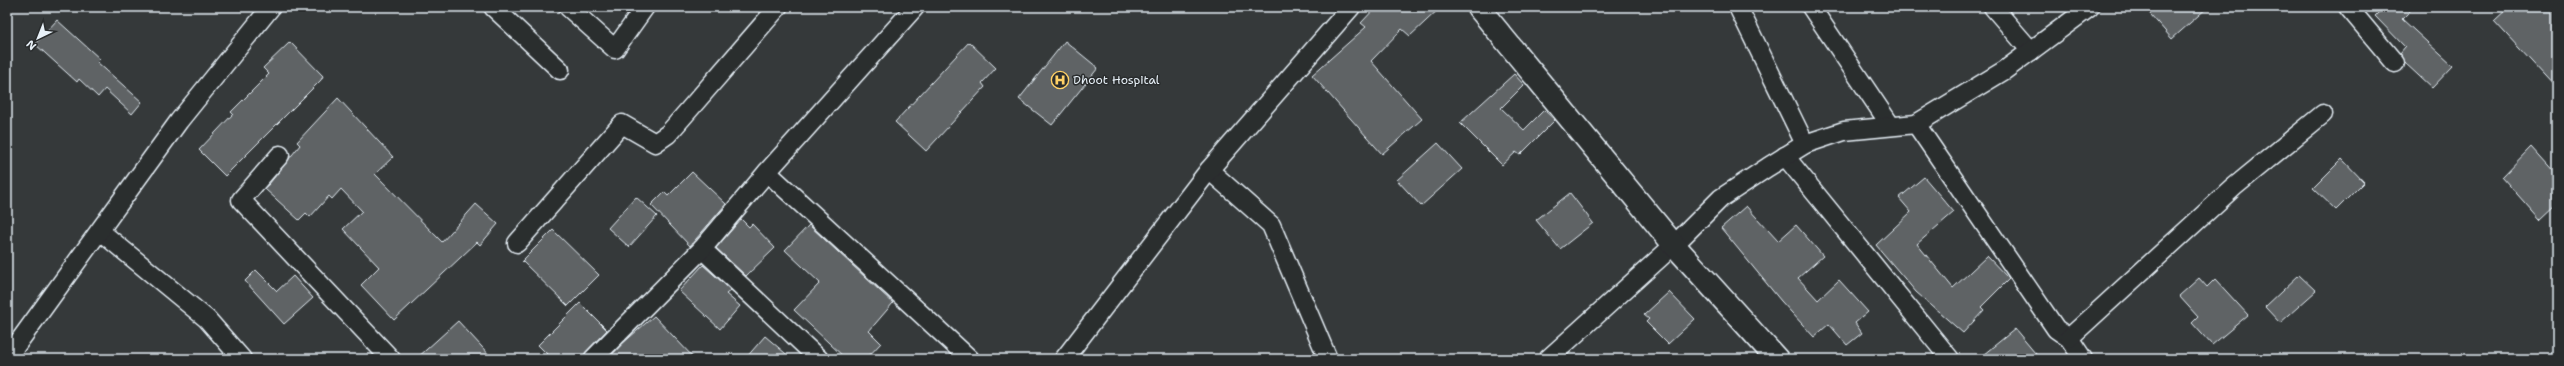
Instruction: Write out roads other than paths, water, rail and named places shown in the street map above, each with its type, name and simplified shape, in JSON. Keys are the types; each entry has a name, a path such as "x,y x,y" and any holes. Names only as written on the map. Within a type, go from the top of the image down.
{"main road":[{"path":"1478,7 1674,245 1777,359"}],"street":[{"path":"7,358 179,121 271,7"},
{"path":"493,7 560,70"},
{"path":"568,7 615,49 645,7"},
{"path":"517,243 622,124 655,143 668,134 778,7"},
{"path":"593,359 702,249 767,172 915,7"},
{"path":"1064,359 1209,170 1351,7"},
{"path":"1738,7 1805,144"},
{"path":"1811,7 1891,126"},
{"path":"1993,7 2031,51"},
{"path":"1548,359 1674,245 1721,198 1785,156 1805,144 1844,130 1916,124 2005,70 2090,7"},
{"path":"2348,7 2395,64"},
{"path":"2069,338 2234,187 2323,114"},
{"path":"1916,124 2056,329 2069,338 2083,359"},
{"path":"280,155 241,200 391,359"},
{"path":"1785,156 1950,359"},
{"path":"1209,170 1271,225 1328,359"},
{"path":"767,172 970,359"},
{"path":"100,230 207,319 242,359"},
{"path":"702,249 819,359"}],"place":[{"name":"Dhoot Hospital","path":"1060,80"}]}
